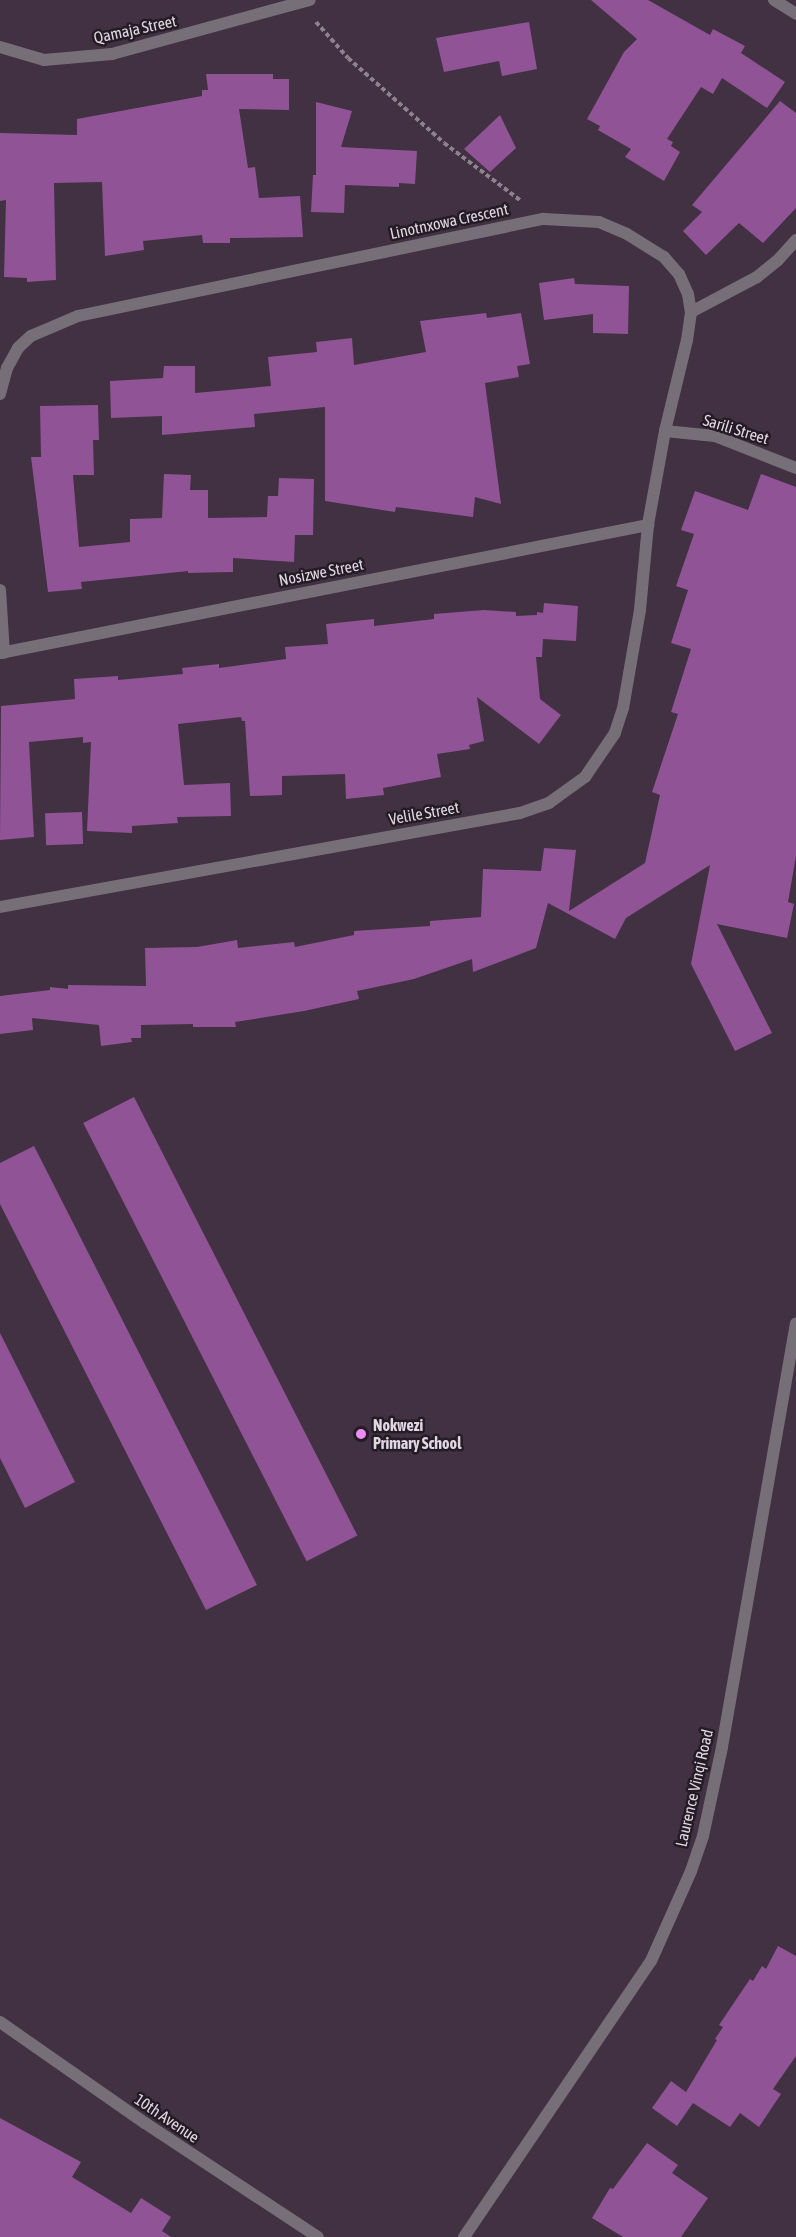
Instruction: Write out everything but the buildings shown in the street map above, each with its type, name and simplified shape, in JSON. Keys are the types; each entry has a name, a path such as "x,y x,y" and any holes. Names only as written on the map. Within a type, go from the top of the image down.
{"street":[{"path":"774,0 796,14"},
{"name":"Qamaja Street","path":"0,47 44,60 112,54 301,1"},
{"name":"Linotnxowa Crescent","path":"0,394 7,368 18,348 31,336 78,316 544,219 599,222 627,234 664,257 679,274 688,294 691,312 687,340 665,431 648,525"},
{"path":"691,312 757,277 778,260 796,240"},
{"name":"Sarili Street","path":"665,431 715,436 796,468"},
{"name":"Nosizwe Street","path":"2,653 648,525"},
{"name":"Velile Street","path":"0,907 520,813 549,803 585,777 615,734 623,708 635,646 648,525"},
{"path":"0,590 2,653"},
{"name":"Laurence Vinqi Road","path":"464,2237 651,1961 691,1871 703,1836 722,1747 796,1323"},
{"name":"10th Avenue","path":"0,2022 145,2124 318,2237"}],"path":[{"path":"301,1 348,58 444,143 544,219"}],"place":[{"name":"Nokwezi Primary School","path":"361,1434"}]}
